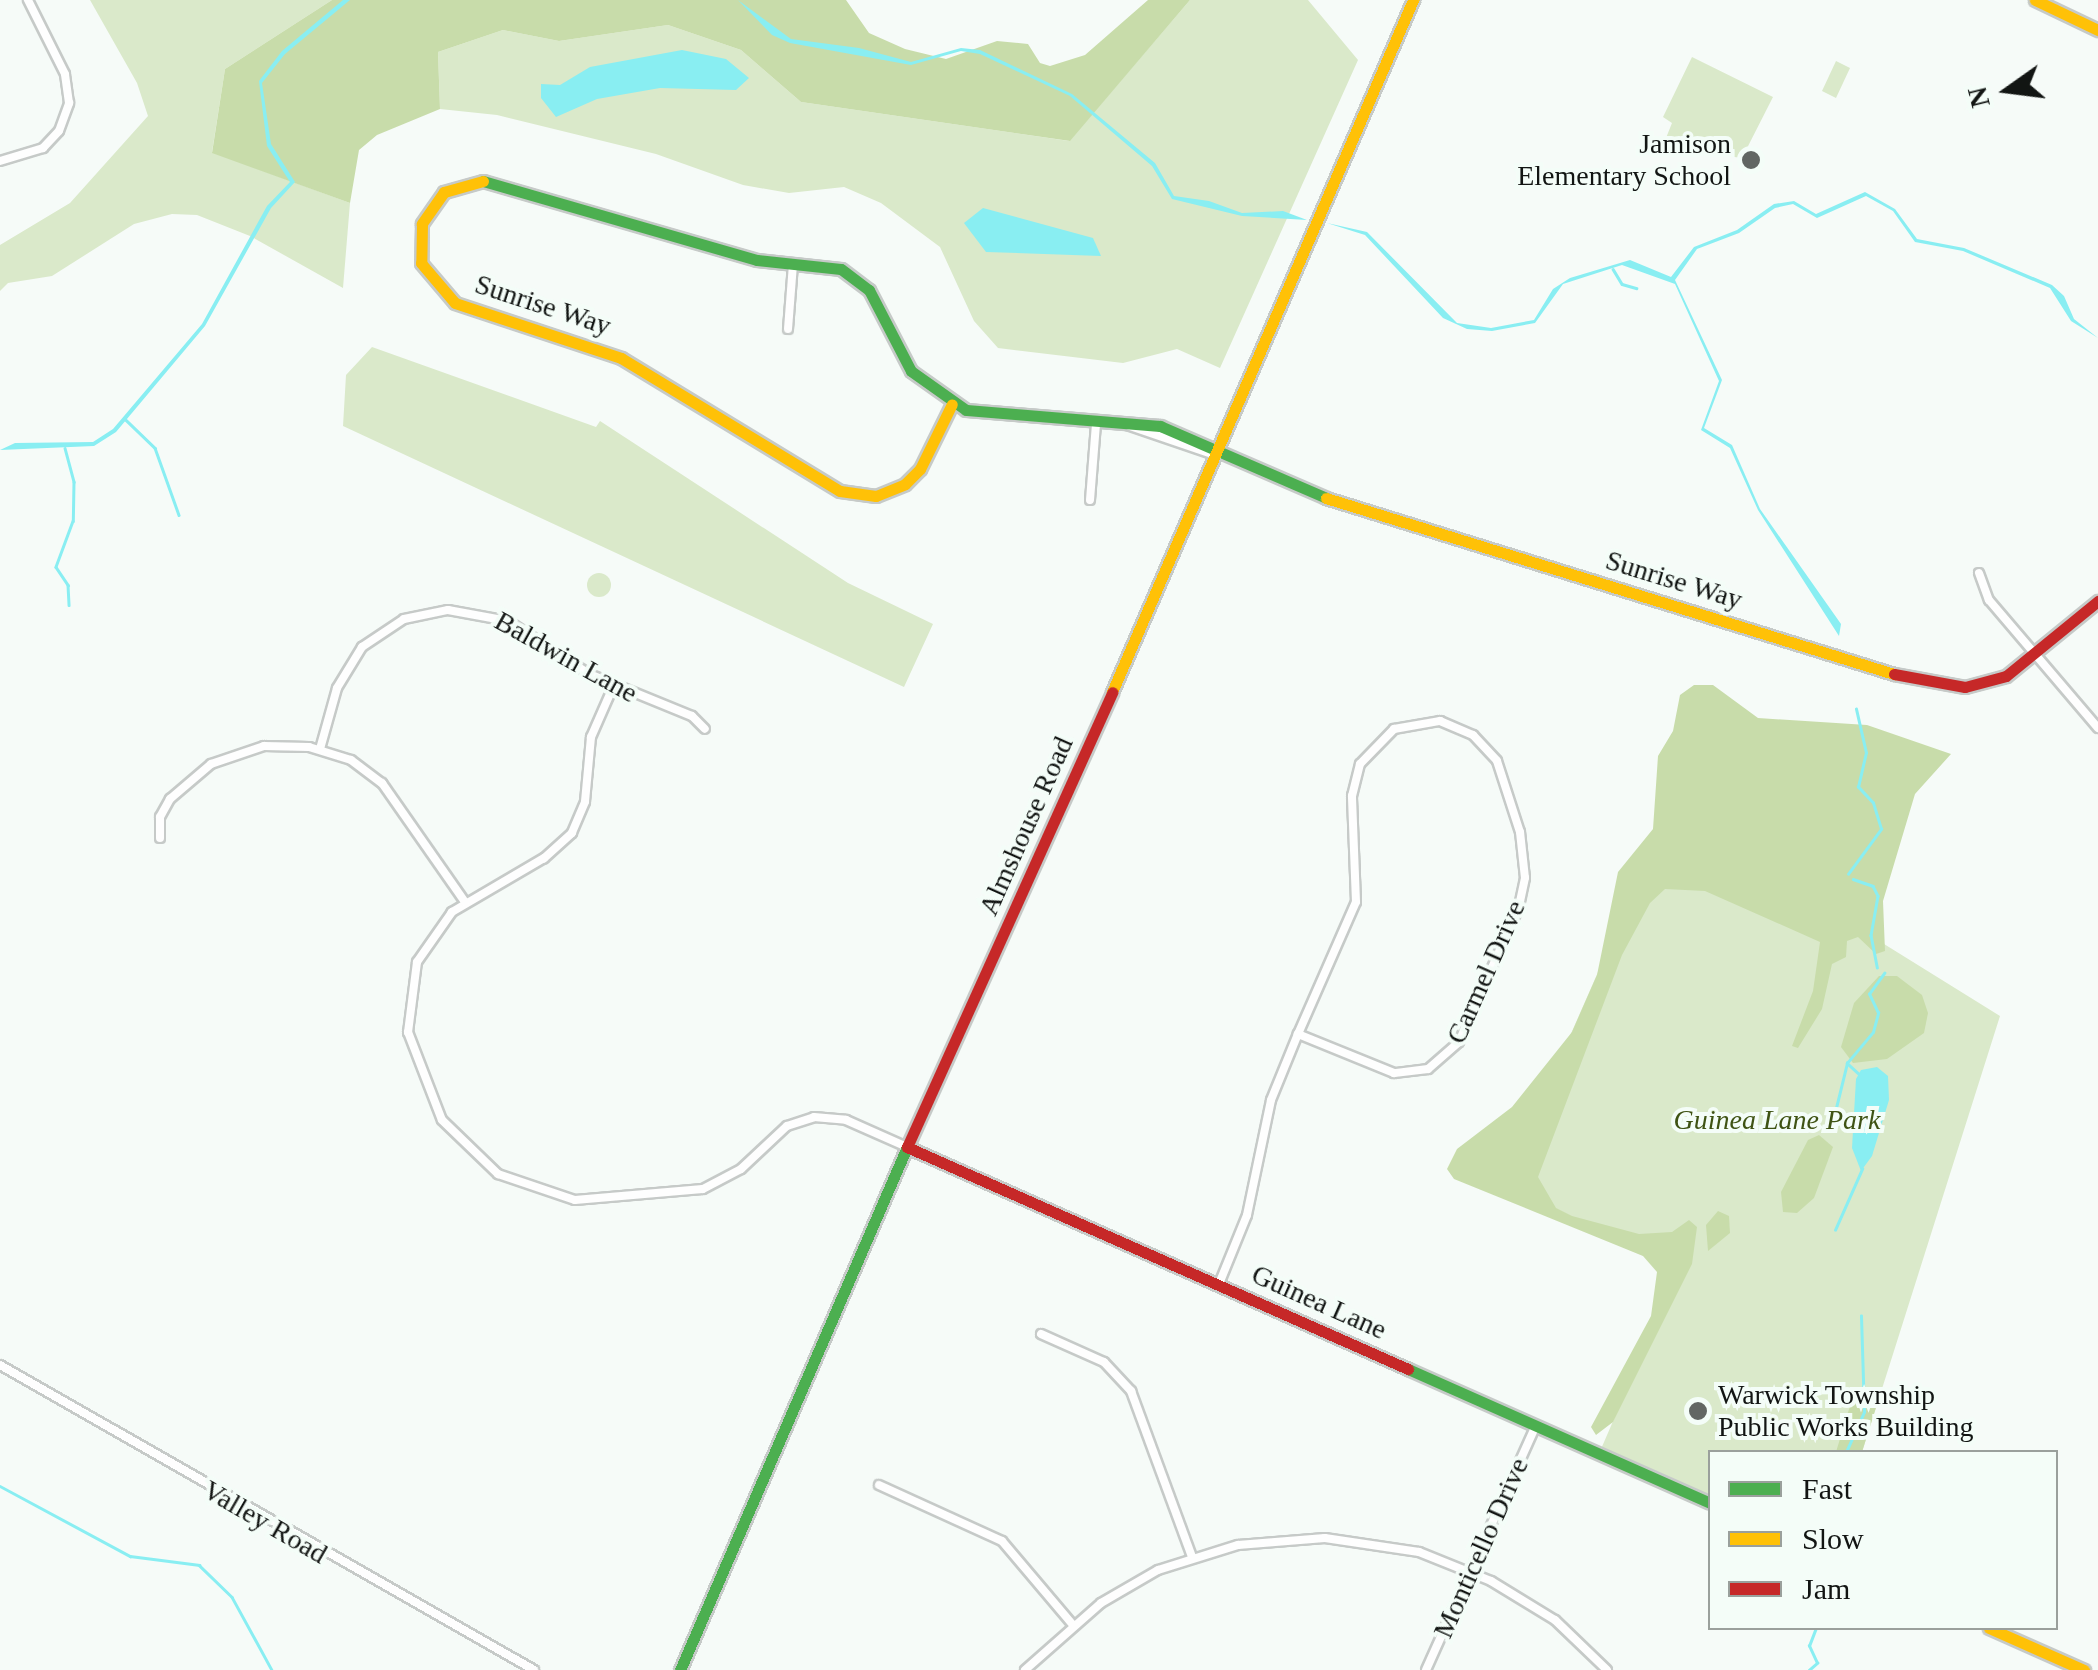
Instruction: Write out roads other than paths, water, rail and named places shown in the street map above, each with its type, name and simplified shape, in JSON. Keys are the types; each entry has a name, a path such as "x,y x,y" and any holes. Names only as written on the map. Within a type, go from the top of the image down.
{"street":[{"path":"0,161 43,148 58,131 69,103 66,74 28,0"},
{"name":"Almshouse Road","path":"680,1670 908,1147 1219,456 1414,0"},
{"path":"2035,0 2098,30"},
{"name":"Sunrise Way","path":"952,404 916,474 885,494 854,495 621,358 455,303 426,275 419,242 429,209 444,192 491,179 756,260 828,266 860,280 911,371 952,404 984,414 1160,426 1282,485 1924,683 1978,686 2035,655 2098,602"},
{"path":"788,329 793,264"},
{"path":"1090,500 1096,423"},
{"path":"1979,573 1989,600 2098,728"},
{"name":"Baldwin Lane","path":"320,749 348,666 384,630 416,615 458,610 499,617 614,687 692,716 705,729"},
{"path":"614,687 591,737 585,802 574,828 544,858 465,902 439,924 417,962 408,1032 448,1128 480,1161 516,1184 575,1200 692,1192 736,1172 787,1126 814,1117 846,1120 908,1147"},
{"name":"Carmel Drive","path":"1218,1284 1247,1215 1271,1100 1298,1034 1356,902 1352,796 1360,764 1374,744 1404,725 1440,721 1462,727 1482,742 1502,773 1522,842 1525,878 1519,907 1460,1042 1428,1070 1394,1074 1298,1034"},
{"path":"160,838 159,822 170,799 212,764 264,746 320,749 382,783 465,902"},
{"name":"Guinea Lane","path":"908,1147 1708,1503"},
{"path":"1042,1334 1104,1362 1131,1391 1192,1557"},
{"name":"Valley Road","path":"0,1365 534,1670"},
{"name":"Monticello Drive","path":"1426,1670 1535,1427"},
{"path":"879,1484 1002,1542 1072,1625"},
{"path":"1025,1670 1072,1625 1139,1580 1192,1557 1267,1541 1340,1538 1419,1552 1471,1572 1556,1620 1607,1670"},
{"path":"1993,1630 2059,1665 2084,1670"}],"water":[{"path":"343,0 350,0 285,54 262,83 271,144 295,182 271,208 205,326 116,432 94,446 0,450 15,443 93,442 113,429 202,324 267,206 290,182 267,146 259,81 282,51"},
{"path":"738,0 791,39 859,48 911,62 961,48 980,50 1072,94 1155,163 1174,196 1209,201 1242,213 1283,211 1307,220 1242,216 1172,199 1152,166 1070,96 980,54 961,51 911,65 790,43 772,35"},
{"path":"682,50 726,59 749,78 736,90 660,88 597,99 556,117 541,98 541,84 560,85 590,67"},
{"path":"1865,192 1895,209 1917,239 1964,248 2052,285 2064,296 2074,319 2098,338 2071,321 2050,288 1963,251 1915,242 1893,211 1866,196 1817,218 1793,204 1775,208 1739,233 1697,249 1675,280 1722,380 1704,428 1732,445 1760,509 1841,624 1839,636 1758,510 1730,448 1701,430 1719,381 1675,284 1622,265 1563,284 1535,323 1492,331 1467,329 1443,318 1365,235 1327,223 1367,232 1457,323 1491,328 1534,320 1553,289 1570,278 1630,260 1671,277 1694,247 1737,230 1774,204 1794,201 1816,214"},
{"path":"983,208 1093,238 1101,256 986,252 964,223"},
{"path":"1877,1067 1888,1076 1889,1100 1872,1156 1861,1171 1852,1148 1856,1079 1861,1070"}],"waterway":[{"path":"1613,269 1622,284 1636,288"},
{"path":"125,419 155,448 179,515"},
{"path":"65,448 74,482 73,521 56,567 68,585 69,605"},
{"path":"1848,874 1881,829 1873,803 1858,787 1866,753 1856,709"},
{"path":"1853,879 1873,886 1878,896 1871,935 1877,967"},
{"path":"1834,1116 1847,1063 1873,1032 1878,1013 1869,994 1884,973"},
{"path":"1847,1063 1858,1073"},
{"path":"1835,1230 1862,1169"},
{"path":"1847,1450 1864,1412 1861,1316"},
{"path":"0,1486 130,1556 199,1565 232,1597 272,1670"},
{"path":"1809,1670 1817,1663 1809,1646 1815,1630"}],"place":[{"name":"Jamison Elementary School","path":"1751,160"},
{"name":"Warwick Township Public Works Building","path":"1698,1411"}],"park label":[{"name":"Guinea Lane Park","path":"1777,1120"}]}
